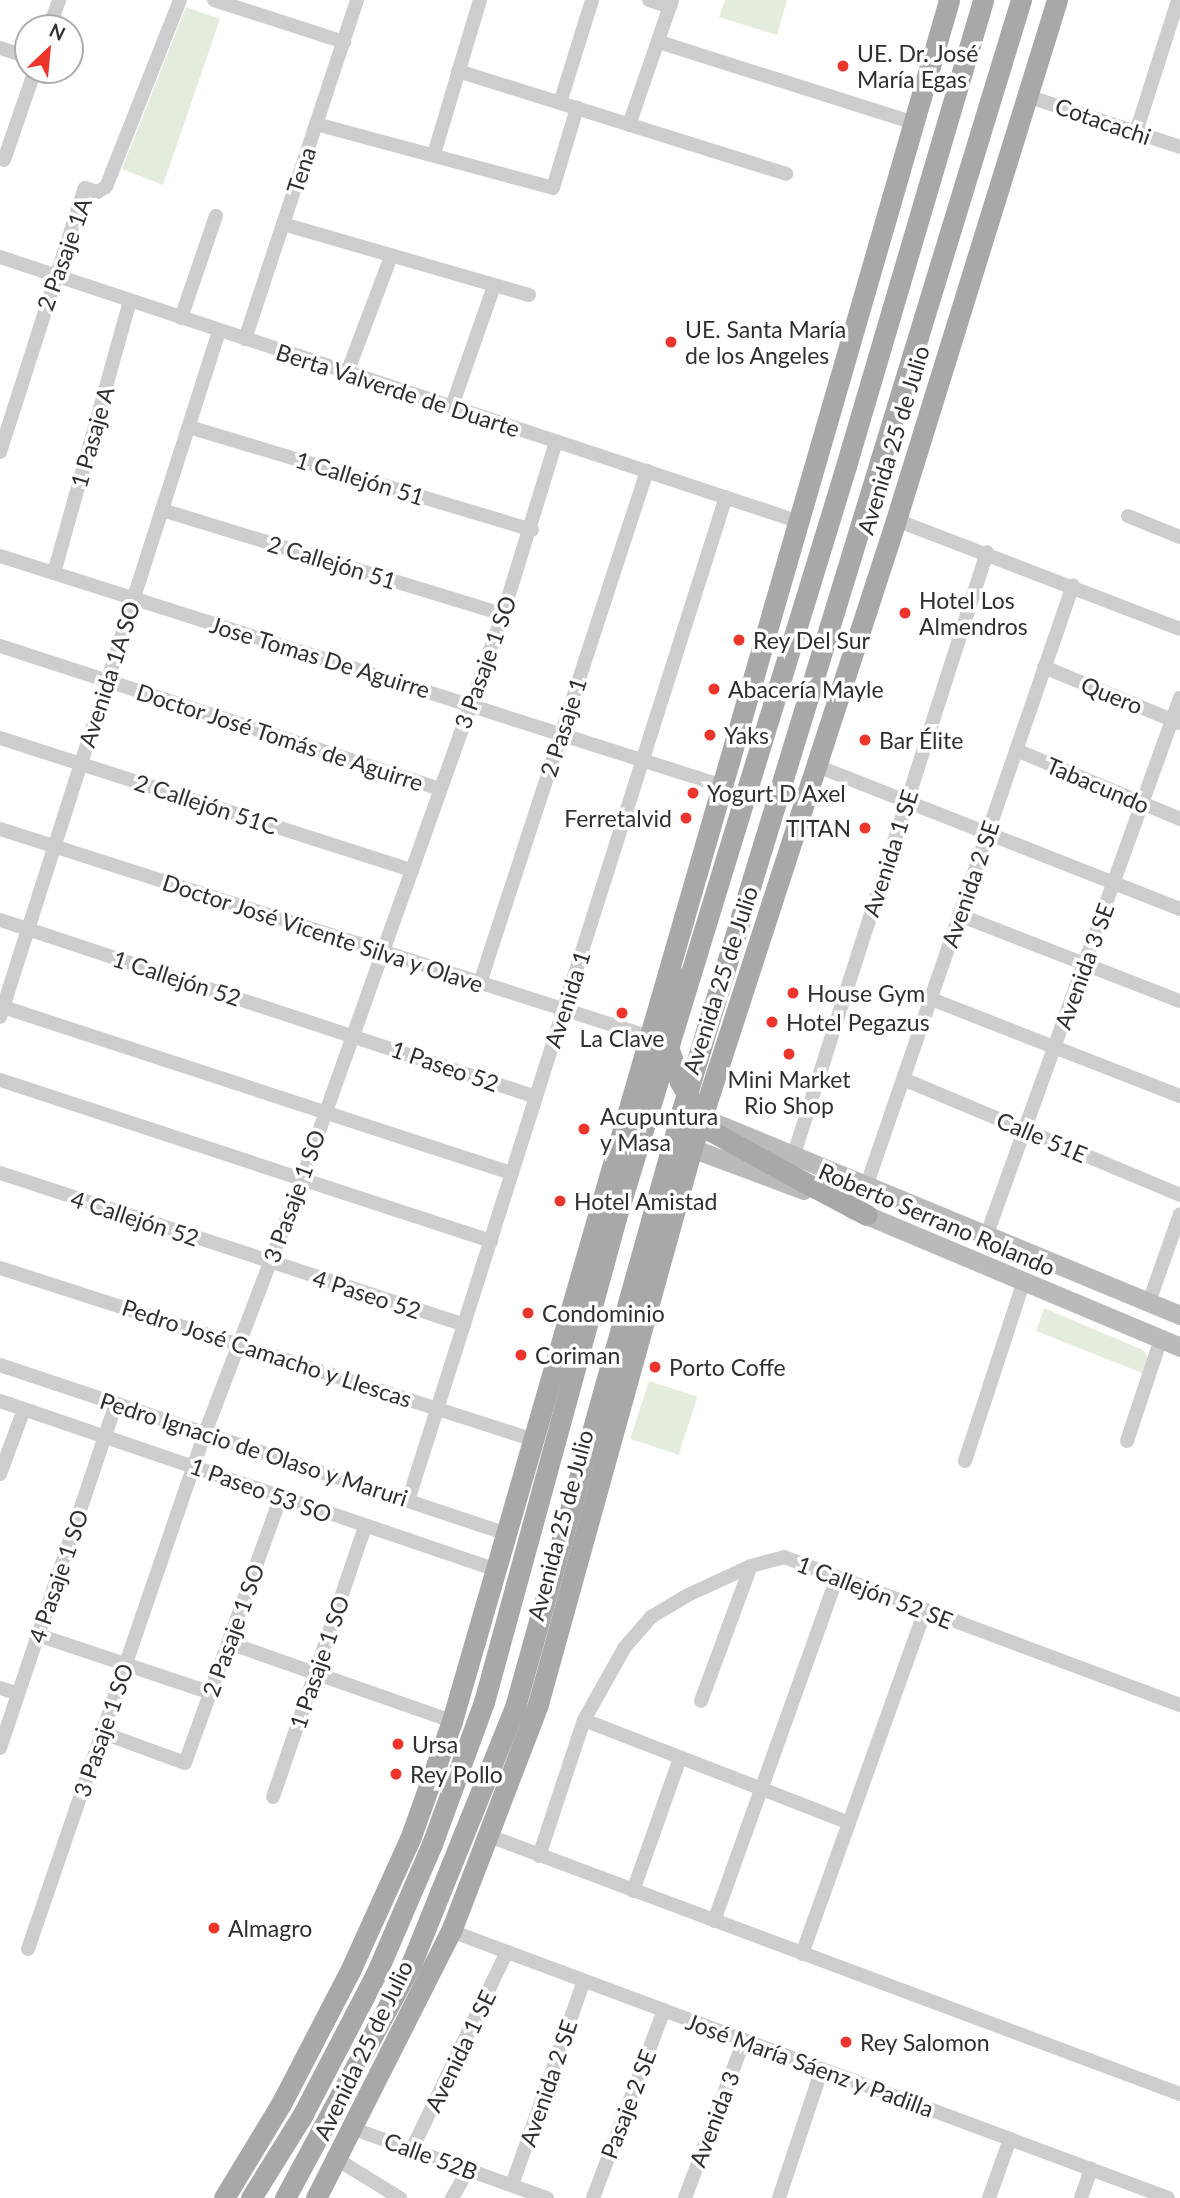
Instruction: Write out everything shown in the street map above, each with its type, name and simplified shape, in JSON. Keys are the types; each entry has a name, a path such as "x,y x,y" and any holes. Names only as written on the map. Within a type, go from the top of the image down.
{"main road":[{"name":"Avenida 25 de Julio","path":"224,2198 281,2104 350,1971 410,1839 452,1721 498,1570 679,924 950,0"},
{"name":"Avenida 25 de Julio","path":"251,2198 302,2116 376,1974 432,1844 484,1702 596,1286 846,466 983,0"},
{"name":"Avenida 25 de Julio","path":"285,2198 412,1962 514,1707 1021,0"},
{"name":"Avenida 25 de Julio","path":"692,1114 817,766 896,520 1056,0"},
{"path":"890,314 905,328 923,326"},
{"path":"846,466 865,463 878,477"},
{"path":"737,726 765,734"},
{"path":"679,924 666,1041 680,1082 702,1120 711,1132 867,1215"},
{"name":"Roberto Serrano Rolando","path":"692,1114 1180,1315"},
{"name":"Avenida 25 de Julio","path":"316,2198 354,2129 451,1931 538,1704 683,1145"},
{"name":"Roberto Serrano Rolando","path":"683,1145 867,1215 1180,1347"},
{"path":"402,2032 412,1962"}],"street":[{"name":"2 Pasaje 1A","path":"0,452 54,276 85,188 97,192 106,187 180,0"},
{"path":"214,0 344,43"},
{"name":"Tena","path":"245,339 357,0"},
{"path":"434,154 480,0"},
{"path":"560,103 592,0"},
{"path":"629,125 671,3 649,0"},
{"path":"1136,132 1178,0"},
{"path":"659,42 914,123"},
{"path":"458,71 786,174"},
{"path":"5,160 30,84"},
{"name":"Cotacachi","path":"1027,96 1180,147"},
{"path":"316,124 553,188 577,108"},
{"path":"181,318 216,216"},
{"path":"283,224 390,258 529,295"},
{"name":"Berta Valverde de Duarte","path":"0,257 797,522"},
{"path":"347,373 390,258"},
{"path":"452,406 494,286"},
{"name":"1 Pasaje A","path":"54,573 130,301"},
{"name":"Avenida 1A SO","path":"1,1010 219,331"},
{"name":"1 Callejón 51","path":"189,427 532,530"},
{"name":"3 Pasaje 1 SO","path":"28,1949 205,1433 301,1182 503,614 532,530 556,442"},
{"name":"2 Pasaje 1","path":"480,983 647,471"},
{"name":"Avenida 1","path":"408,1501 726,497"},
{"name":"2 Callejón 51","path":"162,510 503,614"},
{"path":"1128,516 1180,537"},
{"path":"896,520 1073,585 1180,629"},
{"name":"Avenida 1 SE","path":"794,1154 987,552"},
{"name":"Jose Tomas De Aguirre","path":"0,556 720,785"},
{"name":"Avenida 2 SE","path":"867,1184 1073,585"},
{"name":"Doctor José Tomás de Aguirre","path":"0,646 440,789"},
{"name":"Quero","path":"1044,667 1176,722"},
{"name":"Avenida 3 SE","path":"987,1234 1142,803 1176,722 1180,698"},
{"name":"2 Callejón 51C","path":"0,738 412,870"},
{"name":"Tabacundo","path":"1016,750 1180,819"},
{"path":"817,766 989,830 1180,909"},
{"name":"Doctor José Vicente Silva y Olave","path":"0,829 647,1036"},
{"path":"960,915 1180,1001"},
{"name":"1 Callejón 52","path":"0,920 354,1035"},
{"path":"931,999 1180,1096"},
{"path":"1,1010 511,1173"},
{"name":"1 Paseo 52","path":"354,1035 536,1097"},
{"name":"Calle 51E","path":"903,1079 1180,1195"},
{"path":"0,1080 301,1182 491,1241"},
{"name":"4 Callejón 52","path":"0,1173 270,1262"},
{"path":"1149,1302 1180,1214"},
{"name":"4 Paseo 52","path":"270,1262 464,1325"},
{"name":"Pedro José Camacho y Llescas","path":"0,1268 534,1440"},
{"path":"965,1461 1024,1281"},
{"path":"1127,1441 1161,1339"},
{"name":"Pedro Ignacio de Olaso y Maruri","path":"0,1364 507,1534"},
{"name":"1 Paseo 53 SO","path":"0,1401 498,1570"},
{"name":"4 Pasaje 1 SO","path":"0,1748 116,1403"},
{"path":"0,1474 24,1409"},
{"name":"2 Pasaje 1 SO","path":"103,1733 185,1763 281,1497"},
{"name":"1 Pasaje 1 SO","path":"273,1797 365,1527"},
{"name":"1 Callejón 52 SE","path":"539,1856 584,1720 618,1659 651,1617 751,1566 784,1557 1180,1705"},
{"path":"701,1702 751,1566"},
{"path":"714,1921 837,1577"},
{"path":"802,1954 925,1611"},
{"path":"38,1635 211,1692"},
{"path":"229,1643 452,1721"},
{"path":"0,1688 18,1694"},
{"path":"584,1720 849,1823"},
{"path":"632,1891 680,1758"},
{"path":"489,1836 1179,2092"},
{"name":"José María Sáenz y Padilla","path":"451,1931 1168,2198"},
{"name":"Avenida 1 SE","path":"412,2149 508,1952"},
{"name":"Avenida 2 SE","path":"512,2185 584,1980"},
{"name":"Pasaje 2 SE","path":"593,2198 664,2010"},
{"name":"Avenida 3","path":"685,2198 744,2040"},
{"path":"779,2198 822,2069"},
{"name":"Calle 52B","path":"354,2129 547,2198"},
{"path":"989,2198 1010,2139"},
{"path":"338,2160 400,2198"},
{"path":"452,2198 469,2169"},
{"path":"1081,2198 1091,2169"}],"green space":[{"path":"725,0 787,0 777,35 719,17"},
{"path":"186,7 220,19 163,185 122,169"},
{"path":"1044,1308 1143,1350 1148,1358 1145,1374 1036,1331"},
{"path":"649,1381 698,1397 679,1455 630,1439"}],"place":[{"name":"UE. Dr. José María Egas","path":"843,66"},
{"name":"UE. Santa María de los Angeles","path":"671,342"},
{"name":"Hotel Los Almendros","path":"905,613"},
{"name":"Rey Del Sur","path":"739,640"},
{"name":"Abacería Mayle","path":"714,689"},
{"name":"Yaks","path":"710,735"},
{"name":"Bar Élite","path":"865,740"},
{"name":"Yogurt D Axel","path":"693,793"},
{"name":"Ferretalvid","path":"686,818"},
{"name":"TITAN","path":"865,828"},
{"name":"House Gym","path":"793,993"},
{"name":"La Clave","path":"622,1013"},
{"name":"Hotel Pegazus","path":"772,1022"},
{"name":"Mini Market Rio Shop","path":"789,1054"},
{"name":"Acupuntura y Masa","path":"584,1129"},
{"name":"Hotel Amistad","path":"560,1201"},
{"name":"Condominio","path":"528,1313"},
{"name":"Coriman","path":"521,1355"},
{"name":"Porto Coffe","path":"655,1367"},
{"name":"Ursa","path":"398,1744"},
{"name":"Rey Pollo","path":"396,1774"},
{"name":"Almagro","path":"214,1928"},
{"name":"Rey Salomon","path":"846,2042"}]}
